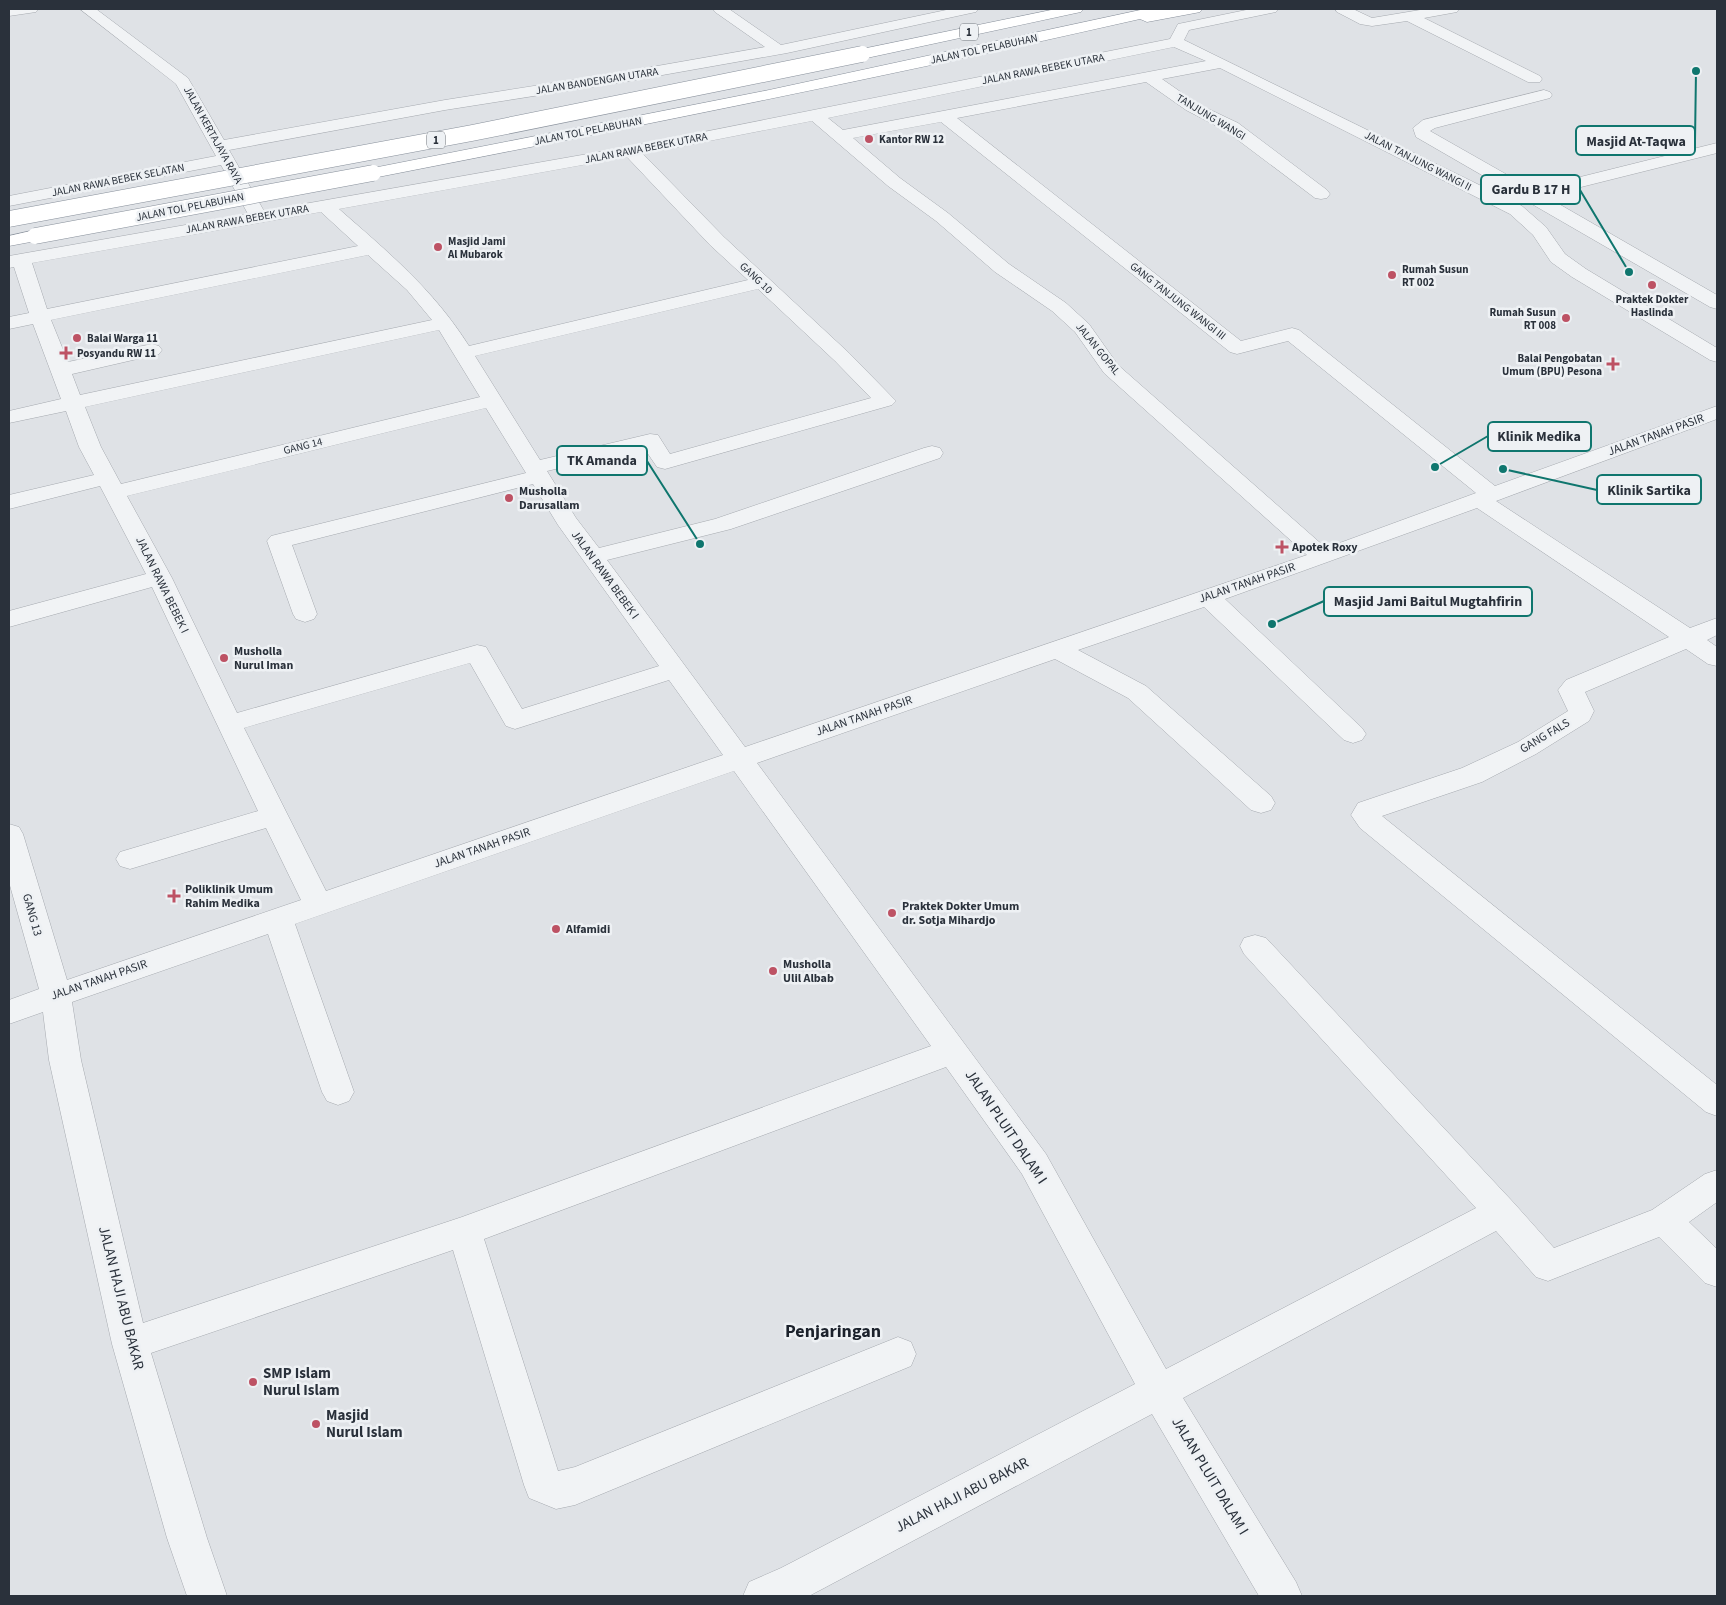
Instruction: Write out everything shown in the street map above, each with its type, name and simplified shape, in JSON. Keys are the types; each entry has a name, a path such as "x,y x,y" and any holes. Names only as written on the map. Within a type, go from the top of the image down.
{"highway":[{"name":"JALAN TOL PELABUHAN","path":"9,219 364,154 622,103 1076,9"},
{"name":"JALAN TOL PELABUHAN","path":"9,241 528,143 1045,36 1164,9"},
{"path":"1045,36 1195,9"}],"street":[{"path":"9,12 31,9"},
{"name":"JALAN KERTAJAYA RAYA","path":"87,9 182,81 258,216"},
{"path":"720,9 777,50"},
{"path":"1176,42 1183,27 1271,9"},
{"path":"1342,9 1365,21 1381,21 1452,9"},
{"name":"JALAN BANDENGAN UTARA","path":"223,153 445,105 777,50 960,10"},
{"path":"882,14 896,25"},
{"path":"1410,17 1534,79"},
{"name":"JALAN TANJUNG WANGI II","path":"1176,42 1222,63 1516,210 1540,231 1558,258 1717,356"},
{"name":"JALAN RAWA BEBEK UTARA","path":"15,260 630,151 816,116 1176,42"},
{"path":"839,136 1222,63"},
{"name":"TANJUNG WANGI","path":"1149,77 1192,107 1232,127 1321,194"},
{"path":"1544,95 1429,124 1421,128 1422,133 1717,303"},
{"name":"JALAN GOPAL","path":"816,116 894,182 942,217 1002,268 1059,307 1082,328 1111,369 1323,557"},
{"name":"GANG TANJUNG WANGI III","path":"944,116 1237,348 1292,334 1485,497"},
{"path":"1529,195 1717,148"},
{"name":"GANG 10","path":"536,472 650,440 665,462 885,401 717,241 630,151"},
{"name":"JALAN RAWA BEBEK SELATAN","path":"9,200 223,153"},
{"name":"JALAN RAWA BEBEK I","path":"325,206 374,248 414,286 445,323 566,520 738,759"},
{"path":"9,323 39,315 374,248"},
{"name":"JALAN RAWA BEBEK I","path":"15,260 39,315 90,447 160,578 228,724 318,905"},
{"path":"463,353 760,283"},
{"path":"9,417 445,323"},
{"path":"61,370 152,350"},
{"name":"GANG 14","path":"9,502 110,485 492,400"},
{"name":"JALAN TANAH PASIR","path":"9,1012 1323,557 1717,412"},
{"path":"592,557 723,524 932,453"},
{"path":"305,614 278,541 536,472"},
{"path":"1485,497 1717,658"},
{"path":"9,619 160,578"},
{"path":"1208,597 1353,734"},
{"name":"GANG FALS","path":"1717,626 1575,686 1571,690 1581,711 1580,715 1527,748 1472,775 1368,810 1364,815 1717,1103"},
{"path":"1056,650 1137,692 1260,804"},
{"path":"228,724 476,653 515,720 674,670"},
{"name":"JALAN PLUIT DALAM I","path":"738,759 954,1051 1034,1164 1159,1392 1282,1596"},
{"path":"130,859 274,816"},
{"name":"GANG 13","path":"9,834 56,995"},
{"path":"278,918 338,1092"},
{"path":"1255,946 1501,1212 1548,1266 1664,1220 1717,1184"},
{"name":"JALAN HAJI ABU BAKAR","path":"56,995 66,1060 130,1344 187,1538 207,1596"},
{"path":"130,1344 464,1231 954,1051"},
{"name":"JALAN HAJI ABU BAKAR","path":"786,1591 1501,1212"},
{"path":"1664,1220 1717,1272"},
{"path":"464,1231 543,1485 556,1490 575,1486 898,1354"}],"place":[{"name":"Masjid At-Taqwa","path":"1696,71"},
{"name":"Kantor RW 12","path":"869,139"},
{"name":"Masjid Jami Al Mubarok","path":"438,247"},
{"name":"Gardu B 17 H","path":"1629,272"},
{"name":"Rumah Susun RT 002","path":"1392,275"},
{"name":"Praktek Dokter Haslinda","path":"1652,285"},
{"name":"Rumah Susun RT 008","path":"1566,318"},
{"name":"Balai Warga 11","path":"77,338"},
{"name":"Posyandu RW 11","path":"66,353"},
{"name":"Balai Pengobatan Umum (BPU) Pesona","path":"1613,364"},
{"name":"Klinik Medika","path":"1435,467"},
{"name":"Klinik Sartika","path":"1503,469"},
{"name":"Musholla Darusallam","path":"509,498"},
{"name":"TK Amanda","path":"700,544"},
{"name":"Apotek Roxy","path":"1282,547"},
{"name":"Masjid Jami Baitul Mugtahfirin","path":"1272,624"},
{"name":"Musholla Nurul Iman","path":"224,658"},
{"name":"Poliklinik Umum Rahim Medika","path":"174,896"},
{"name":"Praktek Dokter Umum dr. Sotja Mihardjo","path":"892,913"},
{"name":"Alfamidi","path":"556,929"},
{"name":"Musholla Ulil Albab","path":"773,971"},
{"name":"SMP Islam Nurul Islam","path":"253,1382"},
{"name":"Masjid Nurul Islam","path":"316,1424"}],"district":[{"name":"Penjaringan","path":"833,1331"}]}
